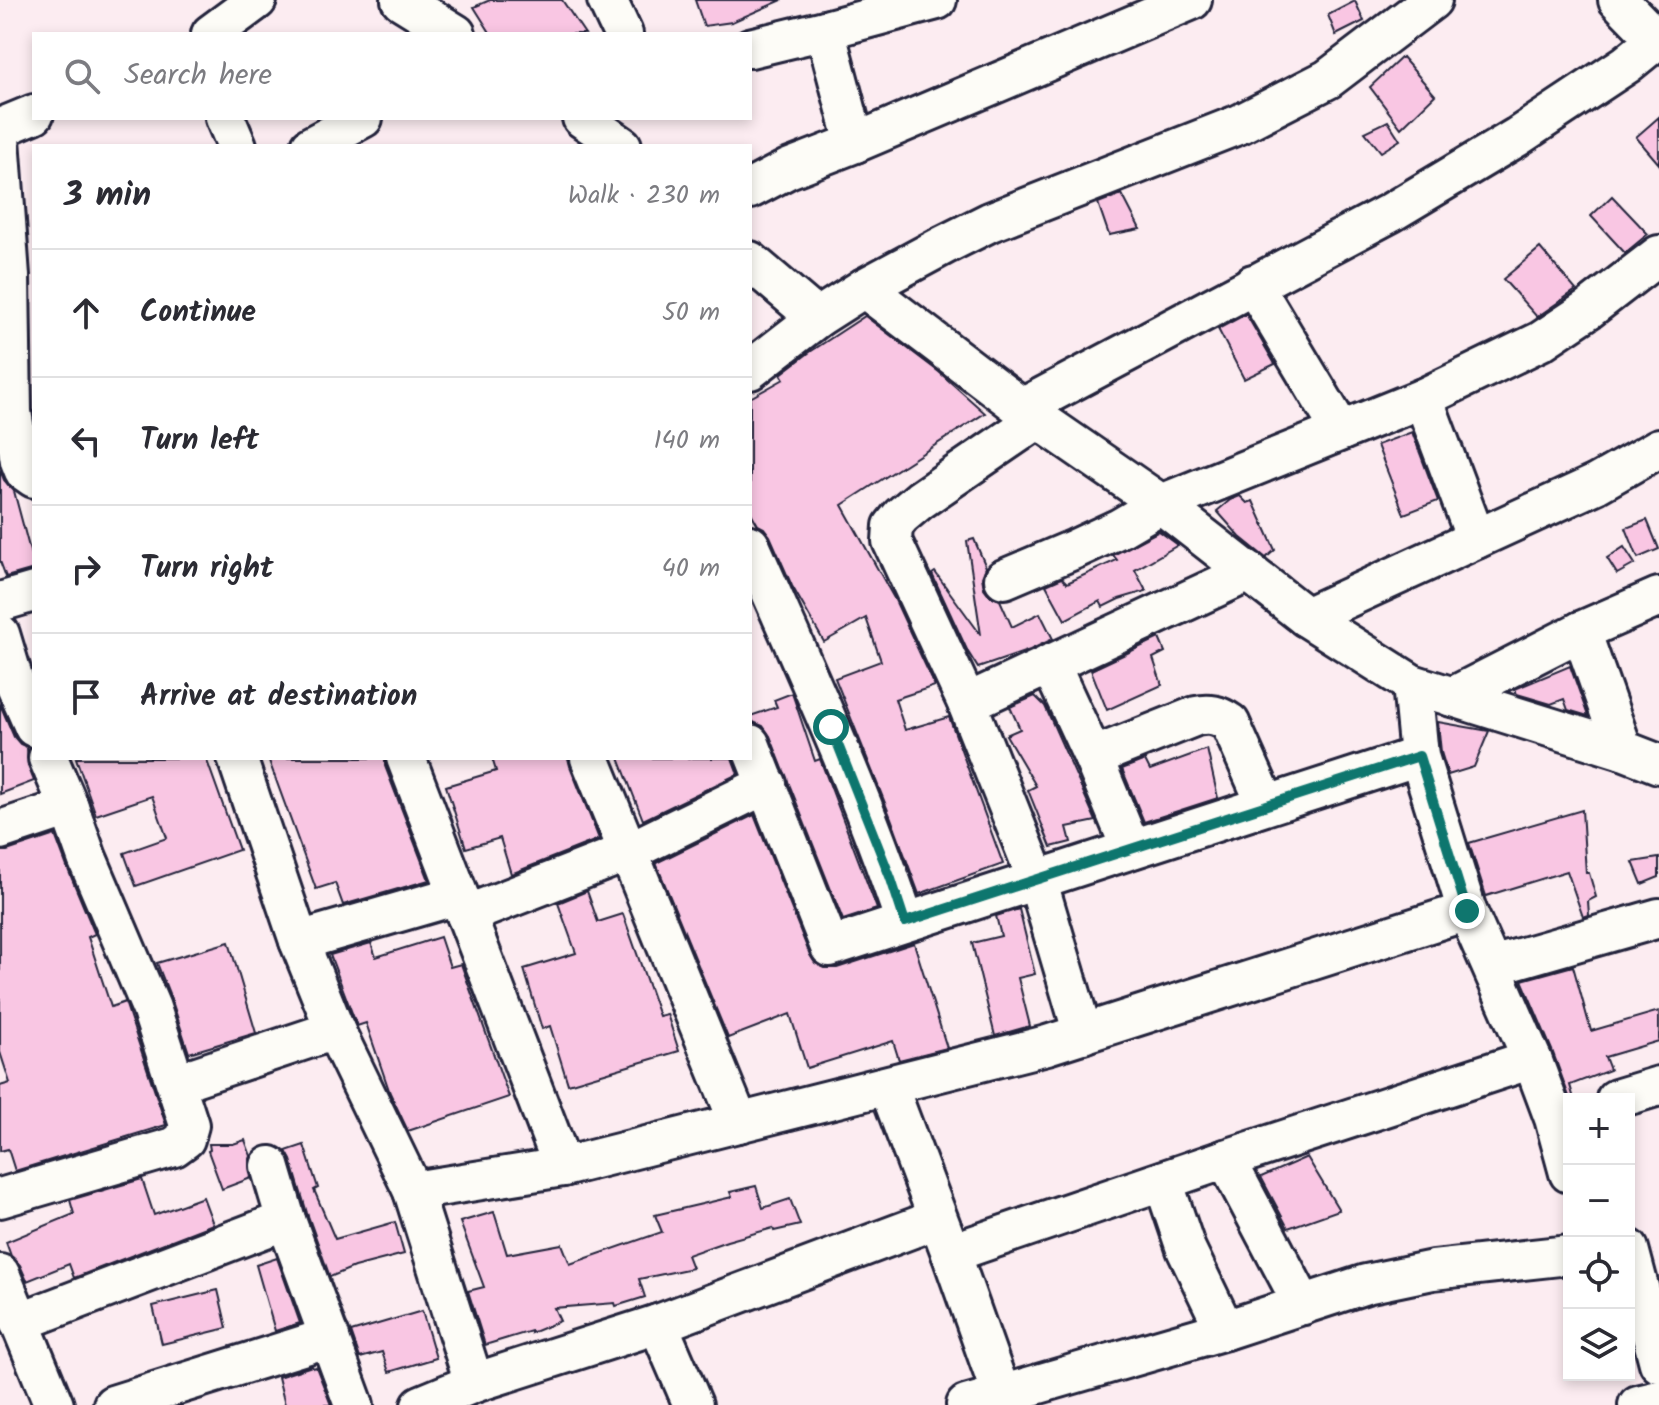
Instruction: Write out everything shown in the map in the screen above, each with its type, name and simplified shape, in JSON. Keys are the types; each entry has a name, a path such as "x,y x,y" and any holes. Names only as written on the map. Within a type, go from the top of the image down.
{"street":[{"path":"214,32 257,0"},
{"path":"401,0 453,32"},
{"path":"454,0 473,32"},
{"path":"607,0 622,32"},
{"path":"752,48 937,0"},
{"path":"752,188 788,169 1192,0"},
{"path":"752,368 817,318 864,288 990,222 1240,124 1328,79 1432,0"},
{"path":"1083,1034 1037,879 967,703 892,541 893,526 920,500 1030,413 1253,284 1390,213 1517,137 1627,64 1658,40 1618,0"},
{"path":"825,30 855,143"},
{"path":"0,128 32,115"},
{"path":"226,120 236,144"},
{"path":"315,144 359,120"},
{"path":"0,139 22,271 22,352 6,413 24,471 32,477"},
{"path":"752,263 817,318"},
{"path":"1004,579 1120,528 1161,504 1423,398 1541,341 1656,264"},
{"path":"1253,284 1341,431"},
{"path":"864,288 1030,413 1161,504 1306,617 1412,684 1659,764"},
{"path":"1423,398 1476,539"},
{"path":"1306,617 1596,484 1659,448"},
{"path":"752,549 831,727 905,922"},
{"path":"967,703 1249,572"},
{"path":"0,602 32,593"},
{"path":"1452,697 1581,631 1659,597"},
{"path":"1581,631 1623,750"},
{"path":"0,634 8,686 32,724"},
{"path":"1050,664 1131,849"},
{"path":"1412,684 1419,756 1467,911 1532,1059 1562,1115 1568,1165"},
{"path":"1093,757 1209,713 1230,723 1266,804"},
{"path":"752,749 830,947 1419,756"},
{"path":"0,1198 174,1147 185,1139 189,1125 151,1008 49,760"},
{"path":"238,760 299,941 335,1030 413,1191 474,1383"},
{"path":"407,760 563,1167"},
{"path":"591,760 739,1123"},
{"path":"299,941 462,905 630,851 767,784"},
{"path":"0,830 69,807"},
{"path":"413,1191 563,1167 1047,1045 1467,911"},
{"path":"1492,966 1659,918"},
{"path":"176,1083 335,1030"},
{"path":"421,1405 474,1383 658,1324 944,1236 1163,1181 1532,1059"},
{"path":"888,1086 944,1236 990,1402 1366,1284 1433,1270 1563,1256"},
{"path":"1635,1093 1659,1086"},
{"path":"1226,1159 1303,1305"},
{"path":"270,1166 286,1220 354,1405"},
{"path":"1163,1181 1186,1249 1225,1330"},
{"path":"19,1322 286,1220"},
{"path":"1635,1247 1659,1243"},
{"path":"1635,1271 1659,1363"},
{"path":"0,1274 54,1405"},
{"path":"658,1324 693,1405"},
{"path":"113,1405 330,1337"},
{"path":"1638,1405 1659,1400"}],"building":[{"path":"490,0 562,0 584,32 490,32 474,7"},
{"path":"695,0 782,0 732,22 704,26"},
{"path":"1355,1 1364,21 1336,35 1328,15"},
{"path":"1402,57 1435,95 1401,128 1370,87"},
{"path":"1659,117 1659,164 1636,137"},
{"path":"1388,121 1400,140 1381,152 1365,132"},
{"path":"1122,194 1140,229 1109,235 1098,203"},
{"path":"1612,196 1648,234 1625,253 1591,216"},
{"path":"1540,248 1576,290 1537,317 1503,279"},
{"path":"1246,314 1275,364 1244,379 1218,329"},
{"path":"865,316 939,372 985,413 842,505 895,600 935,686 895,699 905,730 949,717 1003,864 919,894 835,678 881,661 866,618 824,642 792,586 770,536 752,514 752,397 784,379 781,374"},
{"path":"1412,432 1438,501 1404,514 1377,445"},
{"path":"0,470 14,491 32,558 32,570 6,577 0,561"},
{"path":"1240,496 1247,503 1253,501 1275,550 1266,558 1240,537 1217,511"},
{"path":"1647,520 1659,549 1638,558 1626,528"},
{"path":"1159,531 1178,545 1135,570 1146,591 1103,607 1100,601 1065,620 1046,585 1062,578 1067,583 1117,560 1113,555"},
{"path":"974,539 986,567 982,577 984,588 990,596 1000,600 1012,627 1040,613 1053,639 978,668 932,574 935,572 981,635 967,541"},
{"path":"1624,547 1635,564 1617,574 1607,558"},
{"path":"1159,638 1165,652 1153,658 1162,685 1107,710 1091,670"},
{"path":"1570,666 1588,716 1568,710 1564,699 1551,704 1517,694 1515,689"},
{"path":"792,693 815,761 820,759 877,909 843,920 770,736 763,726 752,720 752,715 777,707 774,700"},
{"path":"1035,696 1045,706 1096,821 1067,827 1071,842 1051,847 1028,790 1036,786 1006,735 1020,729 1010,707"},
{"path":"0,704 14,737 27,747 28,766 34,781 0,794"},
{"path":"1438,722 1489,731 1474,767 1448,775 1441,752"},
{"path":"1207,749 1218,798 1144,822 1122,769 1145,760 1150,770"},
{"path":"77,760 207,760 239,850 136,886 124,853 167,838 152,796 96,815"},
{"path":"269,760 385,760 429,880 343,905 335,883 316,889"},
{"path":"493,760 568,760 599,839 511,874 500,838 466,848 446,786 496,771"},
{"path":"620,760 733,760 738,774 643,820"},
{"path":"1582,810 1586,873 1589,873 1596,897 1588,901 1589,915 1583,917 1567,871 1486,896 1469,843"},
{"path":"754,815 815,963 825,968 837,968 914,943 947,1048 899,1060 893,1041 807,1068 790,1014 728,1038 656,863"},
{"path":"55,835 95,934 88,937 111,1007 125,1002 166,1125 15,1171 8,1149 0,1151 0,1086 10,1083 0,1052 0,851"},
{"path":"1659,858 1659,877 1642,884 1633,862"},
{"path":"587,891 598,922 623,914 659,1016 667,1014 679,1051 568,1084 550,1026 542,1029 524,969 576,953 558,903"},
{"path":"1019,909 1035,974 1018,978 1030,1026 995,1036 972,943 1001,936 996,916"},
{"path":"440,937 450,967 461,964 509,1097 408,1131 390,1093 366,1023 357,1026 330,955 371,943 376,957"},
{"path":"229,942 256,1033 189,1053 157,963"},
{"path":"1573,966 1591,1031 1659,1011 1659,1041 1605,1057 1610,1070 1570,1085 1572,1093 1568,1093 1522,980"},
{"path":"245,1140 251,1156 251,1178 222,1189 208,1151 209,1144 233,1144"},
{"path":"304,1145 318,1188 314,1190 335,1239 395,1222 404,1254 354,1267 330,1277 286,1151"},
{"path":"1307,1157 1339,1210 1288,1228 1261,1177"},
{"path":"142,1179 154,1215 203,1197 213,1224 74,1278 69,1264 27,1281 6,1242 74,1214 70,1200"},
{"path":"756,1186 763,1208 790,1199 800,1225 774,1231 773,1228 687,1255 692,1268 639,1279 645,1297 616,1306 615,1303 554,1308 560,1321 531,1333 485,1345 468,1291 484,1287 460,1222 494,1212 507,1254 562,1244 570,1264 662,1232 655,1215 732,1197 730,1192"},
{"path":"277,1258 300,1323 275,1331 256,1265"},
{"path":"218,1290 227,1328 162,1344 153,1306"},
{"path":"422,1311 436,1358 389,1372 382,1352 360,1358 351,1332"},
{"path":"316,1367 331,1405 285,1405 278,1377"}],"route":[{"path":"831,727 905,922 1419,756 1467,911"}]}
